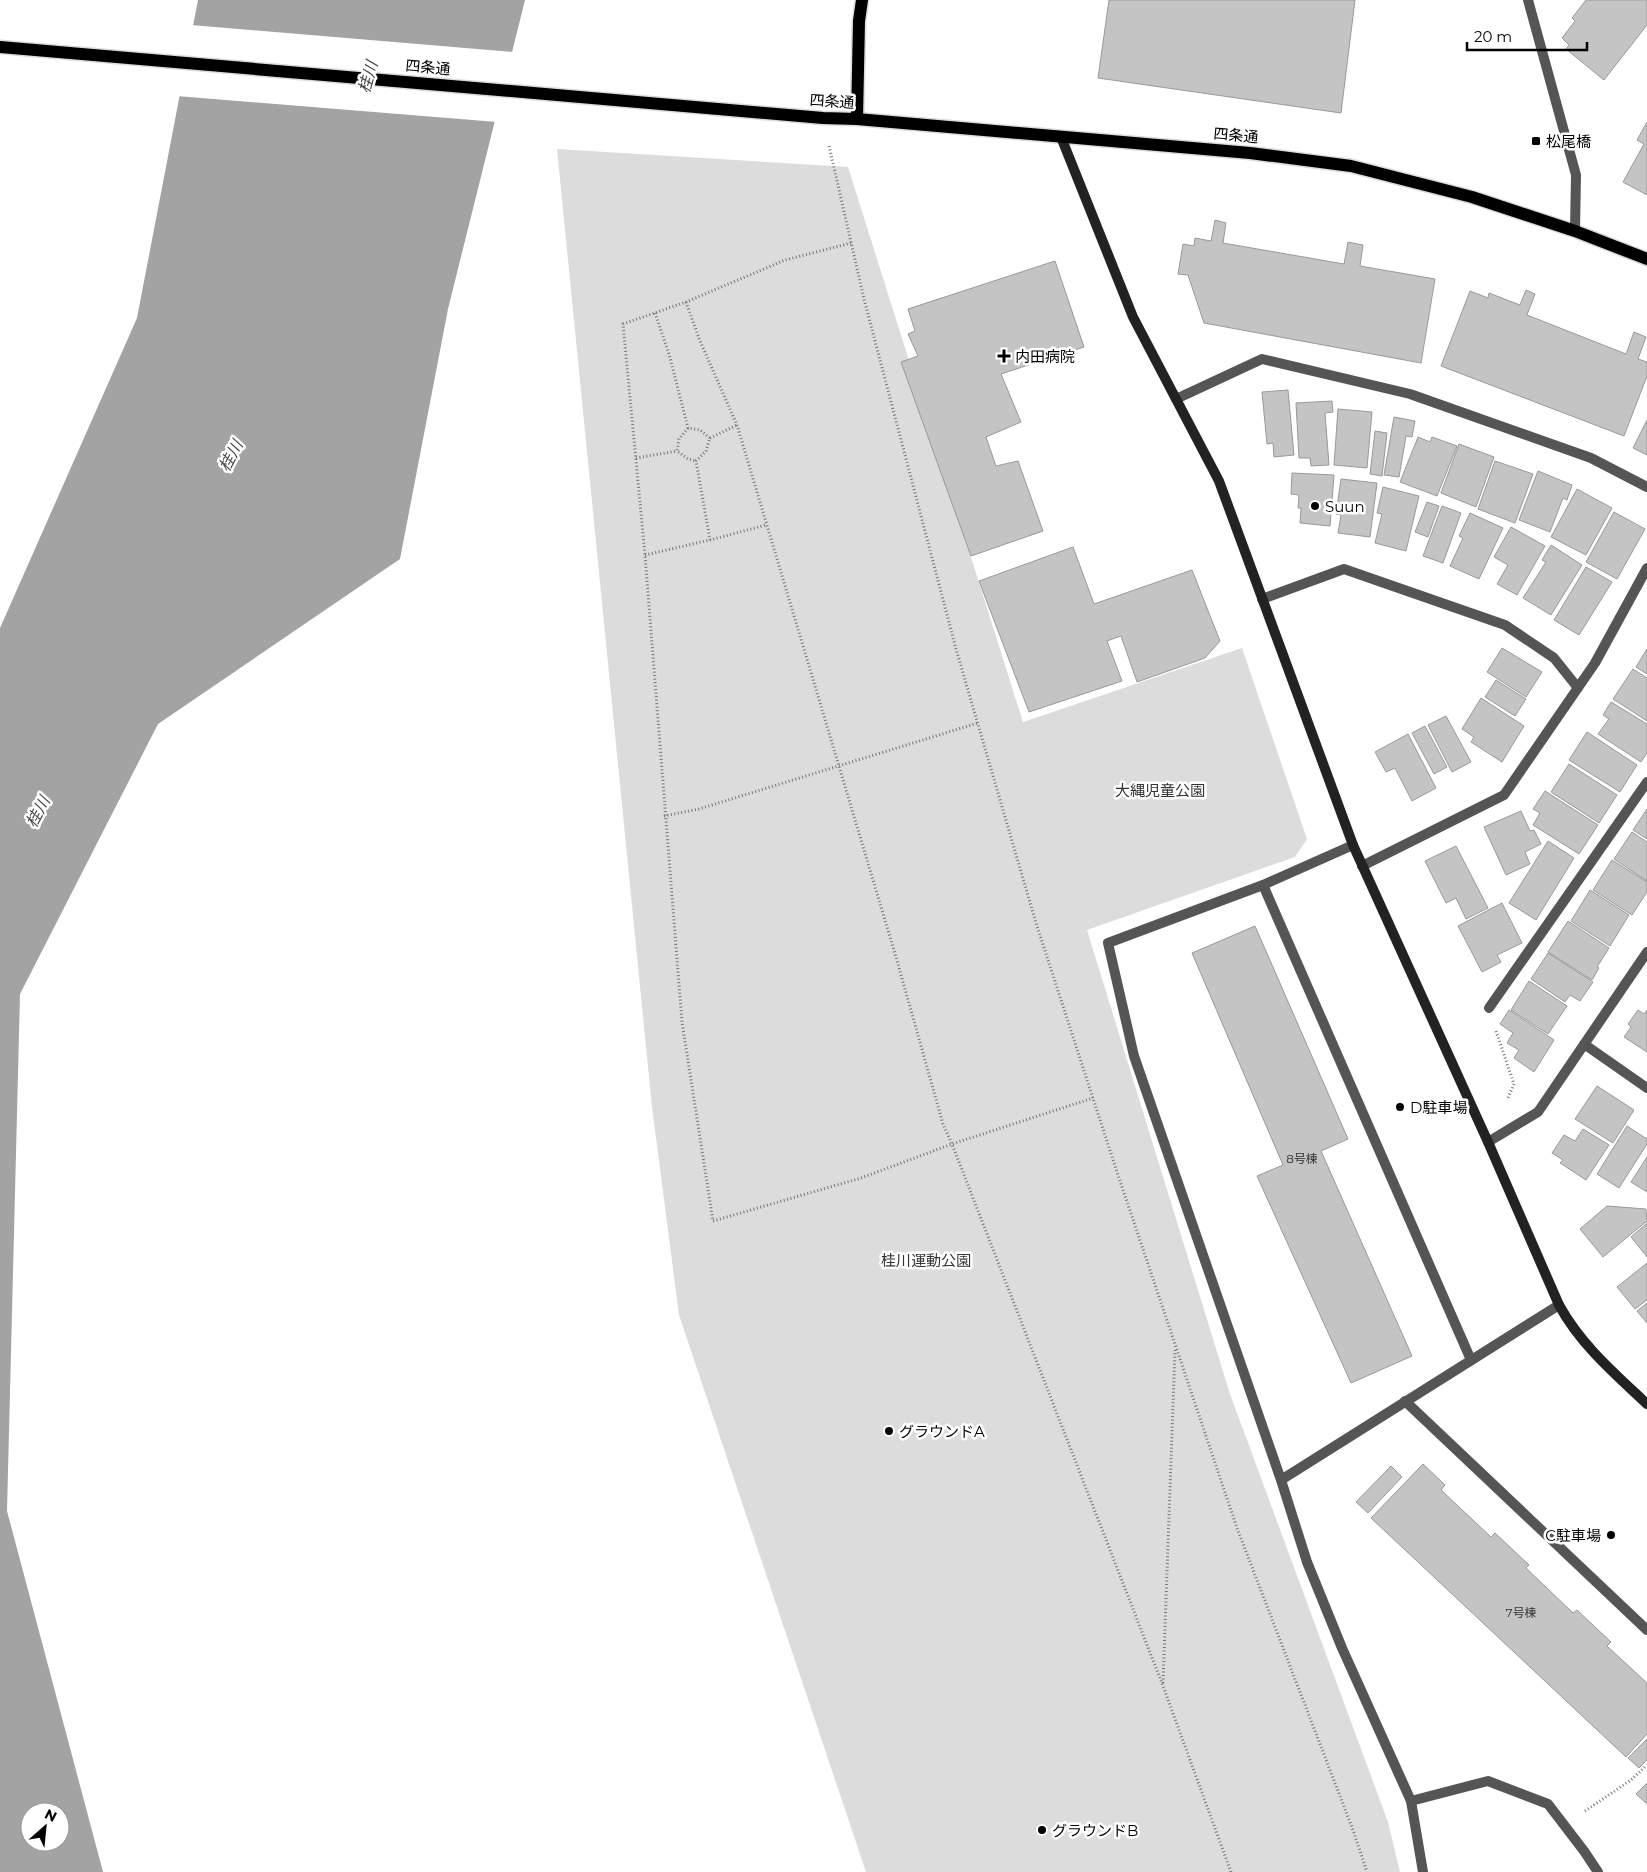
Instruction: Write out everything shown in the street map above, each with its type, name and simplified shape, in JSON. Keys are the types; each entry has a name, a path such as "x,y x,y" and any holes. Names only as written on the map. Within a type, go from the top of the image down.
{"main road":[{"path":"857,119 862,0"},
{"name":"四条通","path":"0,47 1250,153 1351,166 1472,197 1575,231 1647,259"}],"street":[{"path":"1528,0 1576,175 1575,231"},
{"path":"1061,137 1133,317 1219,481 1353,845 1488,1142 1559,1305 1570,1325 1596,1355 1647,1404"},
{"path":"1176,399 1262,359 1410,394 1591,458 1647,486"},
{"path":"1362,866 1504,795 1595,663 1647,568"},
{"path":"1262,599 1344,569 1505,625 1554,658 1578,688"},
{"path":"1489,1008 1647,782"},
{"path":"1353,845 1263,885 1108,943 1134,1056 1281,1480 1307,1562 1342,1648 1410,1802 1422,1872"},
{"path":"1263,885 1471,1360"},
{"path":"1488,1142 1538,1112 1647,952"},
{"path":"1584,1044 1647,1088"},
{"path":"1281,1480 1559,1305"},
{"path":"1406,1401 1647,1630"},
{"path":"1410,1802 1488,1781 1548,1804 1598,1872"}],"path":[{"path":"823,118 851,243 951,630 1036,923 1237,1528 1353,1830 1367,1872"},
{"path":"851,243 785,260 686,302 624,324 645,555 664,816 682,1022 713,1221 861,1178 952,1144 1093,1098"},
{"path":"686,302 700,341 737,425 896,957 943,1124 1163,1686 1231,1872"},
{"path":"655,313 669,354 688,428"},
{"path":"696,461 706,451 710,438 737,425"},
{"path":"688,428 700,430 710,438"},
{"path":"677,451 679,439 688,428"},
{"path":"636,458 677,451 688,459 696,461"},
{"path":"696,461 710,540"},
{"path":"645,555 766,525"},
{"path":"664,816 699,809 978,723"},
{"path":"1489,1008 1514,1084 1506,1100"},
{"path":"1163,1686 1176,1347"},
{"path":"1565,1827 1630,1780 1647,1765"}],"green space":[{"name":"桂川運動公園","path":"557,149 848,167 1023,722 1242,648 1307,839 1295,857 1087,930 1230,1394 1388,1822 1400,1872 866,1872 679,1315 652,1107"}],"water":[{"name":"桂川","path":"198,0 525,0 448,309 400,559 158,724 20,994 7,1511 103,1872 0,1872 0,628 137,318"}],"pier":[{"path":"191,25 514,52 497,122 177,96"}],"building":[{"path":"1109,0 1355,0 1341,113 1098,78"},
{"path":"1586,0 1647,0 1647,25 1604,80 1566,49 1569,45 1562,38 1575,21 1572,18"},
{"path":"1647,122 1647,195 1623,182 1644,144 1637,140"},
{"path":"1215,220 1226,223 1223,243 1344,264 1348,242 1363,245 1360,266 1435,279 1421,363 1204,323 1188,275 1178,274 1183,244 1194,246 1195,238 1211,241"},
{"path":"1055,261 1084,347 1001,374 1021,422 986,437 996,466 1018,461 1043,531 971,556 901,362 918,356 908,334 915,331 908,309"},
{"path":"1526,290 1535,294 1527,315 1626,354 1634,332 1646,337 1638,359 1647,362 1647,376 1624,436 1441,366 1470,291 1488,298 1489,293 1520,305"},
{"path":"1288,390 1294,455 1274,457 1273,443 1267,444 1262,392"},
{"path":"1332,401 1333,412 1325,413 1329,465 1311,466 1310,458 1299,458 1296,403"},
{"path":"1338,409 1372,412 1367,468 1334,465"},
{"path":"1394,417 1415,421 1412,437 1406,436 1399,477 1384,475"},
{"path":"1647,420 1647,455 1633,448"},
{"path":"1375,431 1387,433 1382,476 1370,474"},
{"path":"1418,437 1430,442 1432,437 1457,446 1437,496 1400,482"},
{"path":"1459,444 1494,457 1476,507 1441,493"},
{"path":"1495,461 1533,474 1515,523 1478,509"},
{"path":"1538,471 1572,485 1567,500 1563,498 1550,532 1519,520"},
{"path":"1292,473 1334,475 1330,526 1300,523 1301,508 1298,508 1299,495 1291,494"},
{"path":"1341,479 1377,483 1370,537 1338,533 1341,515 1336,514"},
{"path":"1383,487 1419,496 1406,551 1375,543 1382,514 1377,513"},
{"path":"1577,489 1612,508 1586,555 1551,537"},
{"path":"1427,502 1439,506 1428,537 1415,532"},
{"path":"1442,506 1461,513 1443,563 1423,556"},
{"path":"1614,512 1645,529 1617,579 1586,562"},
{"path":"1470,513 1503,528 1479,579 1450,566 1463,538 1459,536"},
{"path":"1511,527 1545,546 1517,595 1497,584 1508,565 1494,557"},
{"path":"1551,545 1582,565 1551,615 1523,598 1546,562 1542,560"},
{"path":"1073,547 1094,604 1192,570 1220,641 1205,658 1137,682 1121,636 1107,641 1122,681 1029,712 979,581"},
{"path":"1586,567 1612,582 1579,635 1554,620"},
{"path":"1502,648 1542,672 1526,697 1487,672"},
{"path":"1647,649 1647,674 1636,667"},
{"path":"1633,669 1647,678 1647,721 1613,699"},
{"path":"1496,680 1526,699 1515,716 1485,697"},
{"path":"1481,698 1524,726 1502,762 1471,742 1474,737 1462,729"},
{"path":"1611,702 1647,724 1647,753 1641,762 1598,734 1609,719 1603,715"},
{"path":"1446,716 1471,762 1452,772 1428,725"},
{"path":"1425,726 1447,767 1434,774 1412,733"},
{"path":"1587,732 1637,765 1620,792 1569,760"},
{"path":"1408,734 1436,788 1412,801 1395,768 1386,772 1375,752"},
{"path":"1569,764 1617,795 1599,823 1551,792"},
{"path":"1545,791 1598,825 1579,854 1533,825 1540,813 1533,809"},
{"path":"1647,809 1647,839 1633,830"},
{"path":"1521,811 1530,831 1534,830 1541,844 1525,852 1530,864 1506,875 1484,827"},
{"path":"1632,832 1647,842 1647,881 1614,859"},
{"path":"1548,841 1574,858 1536,920 1509,903"},
{"path":"1456,846 1488,908 1466,919 1456,898 1446,903 1425,861"},
{"path":"1612,860 1647,882 1647,892 1632,915 1593,890"},
{"path":"1590,890 1629,915 1610,946 1571,921"},
{"path":"1502,903 1522,943 1497,955 1501,962 1482,972 1458,926"},
{"path":"1568,921 1609,948 1597,967 1599,968 1592,980 1548,952"},
{"path":"1255,926 1348,1139 1321,1151 1412,1356 1351,1383 1257,1176 1283,1165 1192,953"},
{"path":"1548,953 1593,982 1580,1001 1570,995 1565,1002 1531,979"},
{"path":"1529,981 1567,1006 1548,1034 1511,1010"},
{"path":"1509,1010 1554,1040 1534,1072 1514,1058 1519,1050 1507,1043 1513,1033 1500,1024"},
{"path":"1638,1010 1644,1014 1647,1010 1647,1052 1624,1037 1631,1027 1628,1024"},
{"path":"1597,1086 1634,1110 1613,1143 1575,1119"},
{"path":"1627,1126 1647,1139 1647,1144 1619,1188 1597,1174"},
{"path":"1583,1129 1609,1145 1586,1180 1560,1163 1563,1160 1552,1153 1564,1135 1575,1141"},
{"path":"1647,1157 1647,1192 1631,1182"},
{"path":"1607,1206 1646,1209 1647,1221 1603,1257 1580,1229"},
{"path":"1647,1223 1647,1257 1631,1237"},
{"path":"1647,1263 1647,1300 1635,1309 1617,1287"},
{"path":"1647,1303 1647,1323 1637,1311"},
{"path":"1423,1464 1445,1485 1441,1490 1491,1537 1495,1533 1529,1565 1526,1568 1573,1613 1577,1610 1611,1642 1607,1646 1647,1683 1647,1734 1626,1757 1371,1518"},
{"path":"1391,1466 1402,1477 1368,1513 1356,1502"},
{"path":"1647,1739 1647,1760 1639,1768 1628,1758"},
{"path":"1647,1783 1647,1804 1636,1794"}],"place":[{"name":"松尾橋","path":"1536,141"},
{"name":"内田病院","path":"1004,356"},
{"name":"Suun","path":"1315,506"},
{"name":"D駐車場","path":"1400,1107"},
{"name":"グラウンドA","path":"889,1431"},
{"name":"C駐車場","path":"1611,1535"},
{"name":"グラウンドB","path":"1042,1830"}],"park label":[{"name":"大縄児童公園","path":"1160,790"}]}
